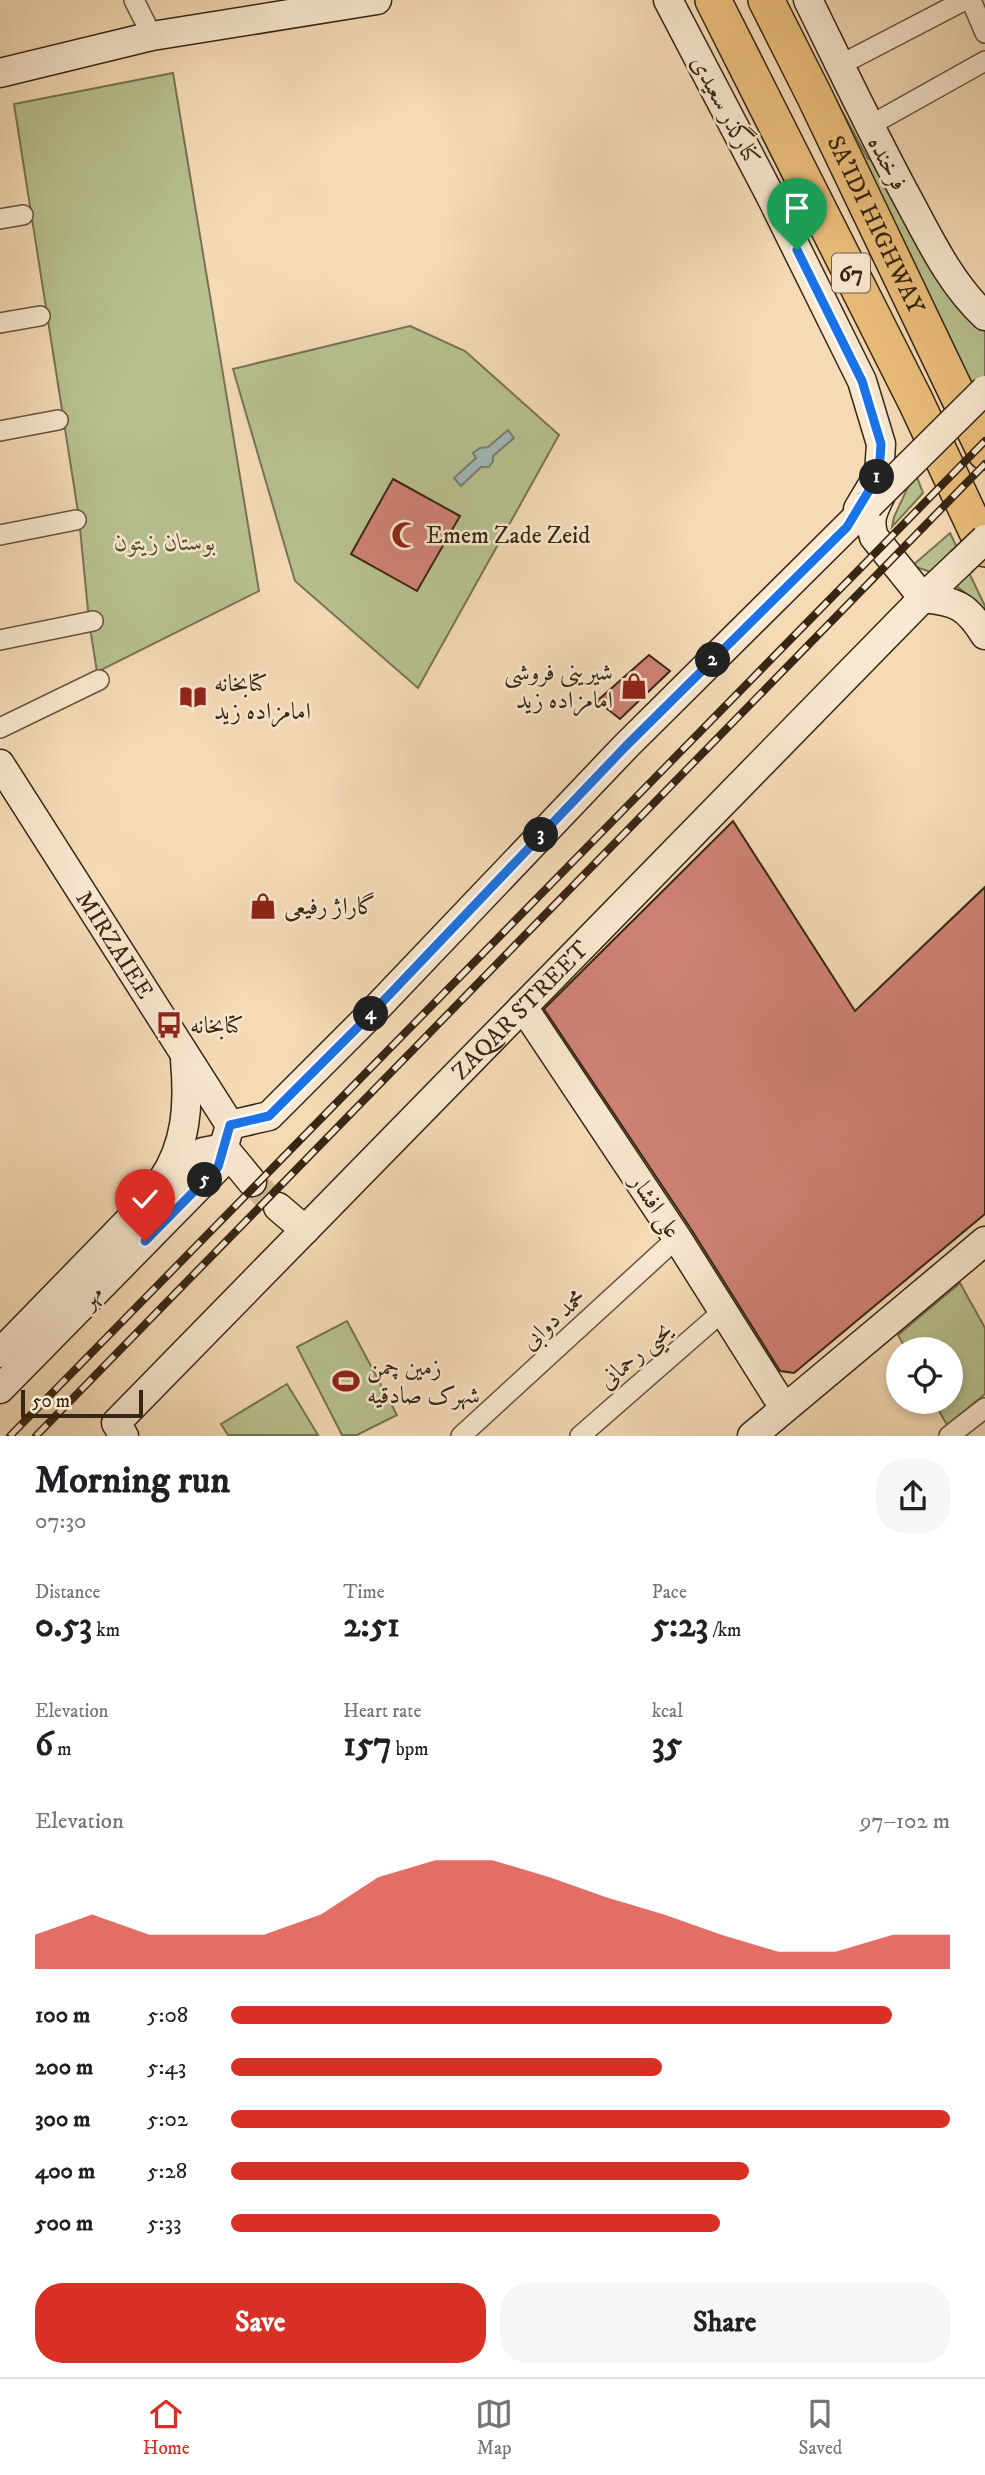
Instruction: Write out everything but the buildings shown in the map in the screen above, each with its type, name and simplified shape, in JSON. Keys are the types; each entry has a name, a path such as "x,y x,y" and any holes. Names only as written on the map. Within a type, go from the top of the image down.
{"highway":[{"name":"SA'IDI HIGHWAY","path":"713,0 916,402 985,549"},
{"name":"SA'IDI HIGHWAY","path":"766,0 985,452"}],"street":[{"path":"134,0 152,36"},
{"path":"0,73 152,36 377,0"},
{"name":"کنارگذر سعیدی","path":"668,0 788,231 862,381 873,413 881,444 879,474 847,527"},
{"name":"فرخنده","path":"808,0 869,126 939,258 961,292 985,316"},
{"path":"840,65 965,0"},
{"path":"971,0 985,33"},
{"path":"869,126 985,61"},
{"path":"0,219 23,215"},
{"path":"0,323 40,316"},
{"path":"847,527 985,390"},
{"path":"873,413 884,422 896,458 887,486 872,512 870,526 874,537 923,598 947,601 965,608 985,635"},
{"path":"0,431 58,420"},
{"path":"0,535 76,520"},
{"name":"مهر","path":"0,1353 147,1202 203,1152 269,1116 369,1016 626,746 847,527"},
{"name":"ZAQAR STREET","path":"115,1431 305,1230 923,598 985,540"},
{"path":"0,640 93,621"},
{"path":"0,728 99,680"},
{"name":"MIRZAIEE","path":"0,764 184,1054 253,1182"},
{"name":"علی افشار","path":"523,1007 677,1238 784,1408"},
{"path":"147,1202 174,1163 180,1142 188,1102 184,1054"},
{"name":"مهر","path":"0,1389 218,1167 227,1137"},
{"path":"278,1207 305,1230"},
{"name":"محمد دوابی","path":"461,1436 677,1238"},
{"path":"752,1436 985,1241"},
{"name":"یحیی رحمانی","path":"580,1436 723,1311"},
{"path":"949,1436 985,1408"}],"green space":[{"name":"بوستان زیتون","path":"173,73 259,591 97,672 79,518 14,104"},
{"path":"828,85 868,159 873,157 985,328 985,393 970,387"},
{"path":"410,326 465,351 559,435 418,688 295,581 233,369"},
{"path":"915,472 923,493 892,527 894,517"},
{"path":"950,533 985,606 985,616 971,598 953,584 912,566"},
{"path":"960,1283 985,1328 985,1394 963,1412 963,1337 898,1335"},
{"name":"زمین چمن شهرک صادقیه","path":"347,1321 397,1415 357,1435 342,1435 297,1347"},
{"path":"287,1384 318,1435 228,1435 221,1424"},
{"path":"941,1414 960,1414 947,1425"}],"water":[{"path":"508,430 514,438 493,456 489,467 481,467 461,486 454,478 476,458 473,453 488,447"}],"tunnel":[{"path":"252,1182 278,1207"}],"railway":[{"path":"10,1436 985,441"},
{"path":"36,1436 985,464"}],"place":[{"name":"Emem Zade Zeid","path":"405,535"},
{"name":"شیرینی فروشی امامزاده زید","path":"634,686"},
{"name":"کتابخانه امامزاده زید","path":"193,697"},
{"name":"گاراژ رفیعی","path":"263,906"},
{"name":"کتابخانه","path":"169,1025"},
{"name":"زمین چمن شهرک صادقیه","path":"346,1381"}],"route":[{"path":"145,1241 218,1167 230,1125 269,1116 369,1016 626,746 847,527 879,474 881,444 862,381 797,250"}]}
